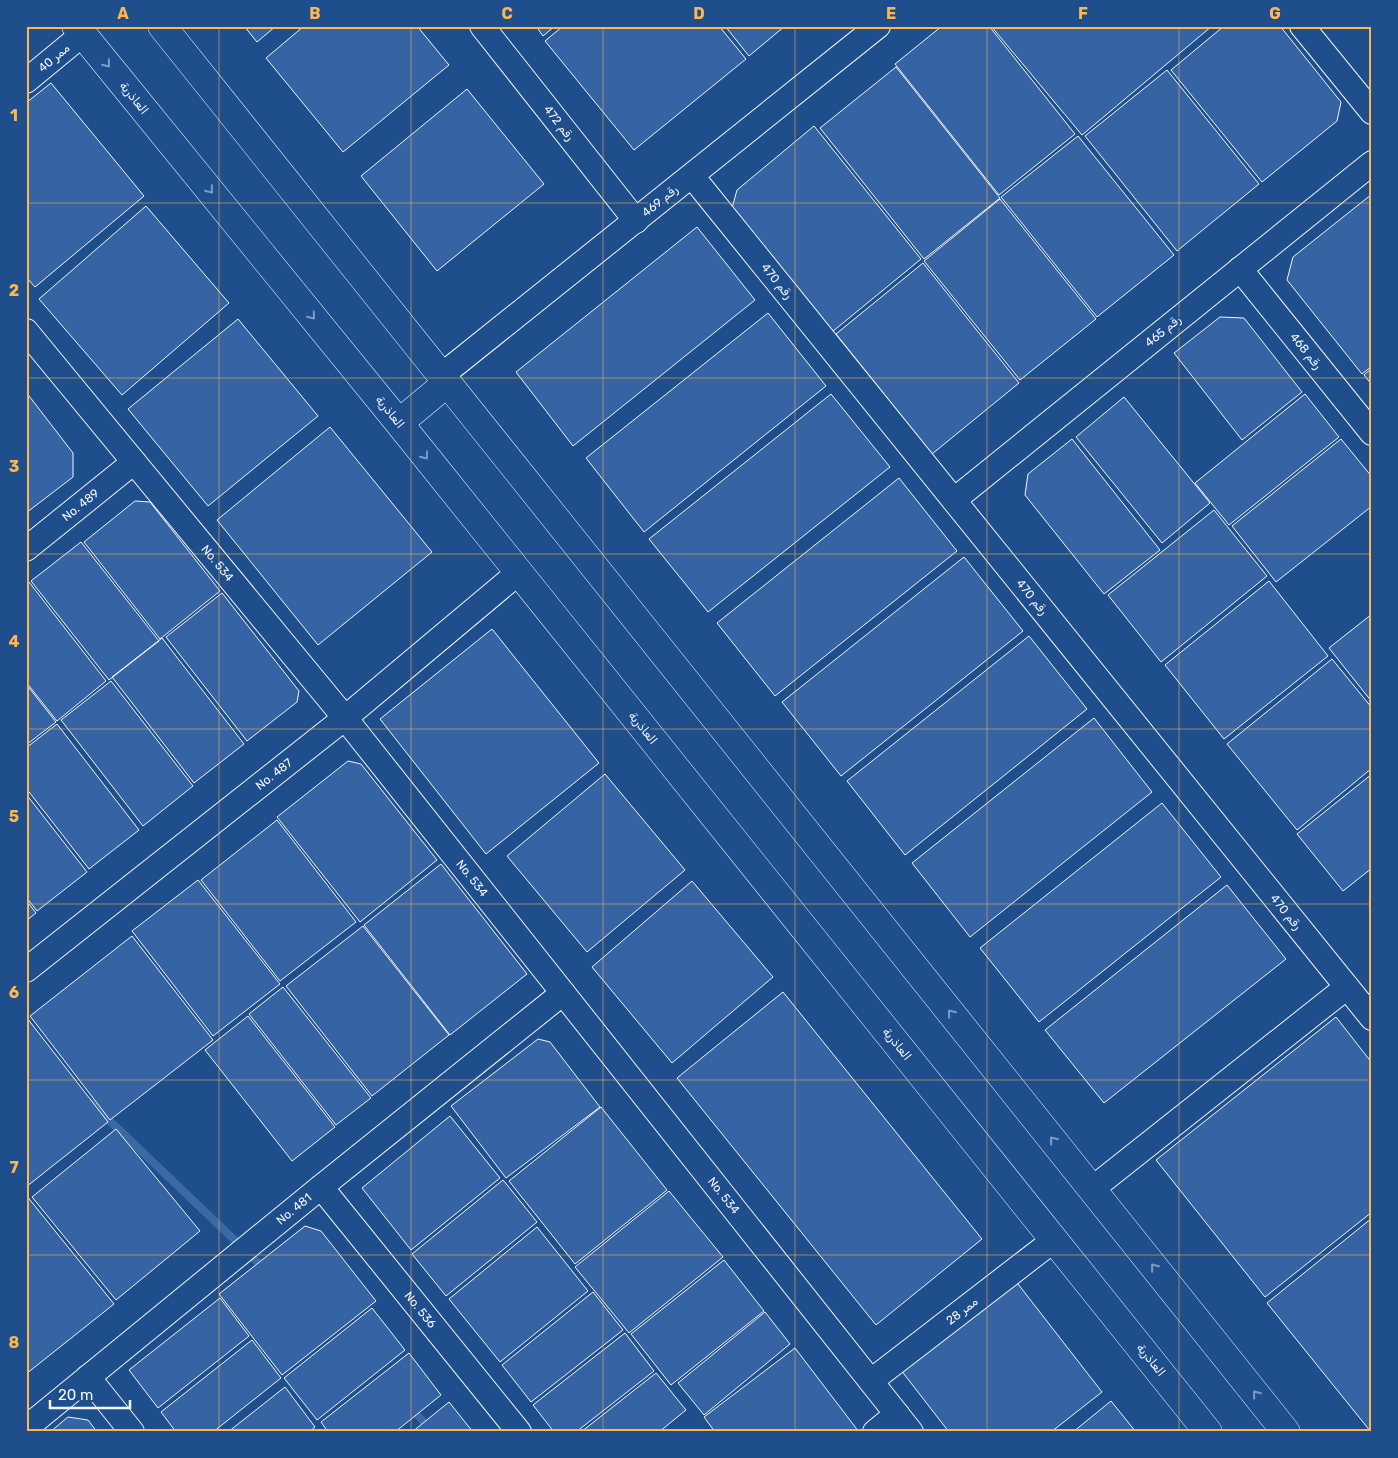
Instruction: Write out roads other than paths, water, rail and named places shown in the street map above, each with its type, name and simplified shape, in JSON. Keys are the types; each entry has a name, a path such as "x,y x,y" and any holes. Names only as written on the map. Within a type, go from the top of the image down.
{"street":[{"path":"162,26 1286,1432"},
{"name":"رقم 472","path":"482,26 636,221"},
{"name":"رقم 469","path":"444,379 878,26"},
{"path":"1302,26 1372,112"},
{"name":"ممر 40","path":"26,81 79,30"},
{"name":"العاذرية","path":"79,30 400,423 1208,1432"},
{"name":"رقم 465","path":"954,500 1372,163"},
{"name":"رقم 470","path":"692,176 1372,1018"},
{"name":"رقم 468","path":"1240,269 1372,433"},
{"name":"No. 534","path":"26,331 345,718 904,1423"},
{"path":"400,423 444,379"},
{"name":"No. 489","path":"26,549 134,462"},
{"name":"No. 487","path":"26,970 345,718 518,572"},
{"path":"1092,1188 1347,987"},
{"name":"No. 481","path":"26,1428 321,1187 563,993"},
{"name":"No. 536","path":"321,1187 520,1432"},
{"name":"ممر 28","path":"871,1381 1054,1240"},
{"path":"88,1377 132,1432"},
{"path":"875,1432 904,1423"}],"waterway":[{"path":"91,1103 265,1269"},
{"path":"411,1409 431,1429"}]}
